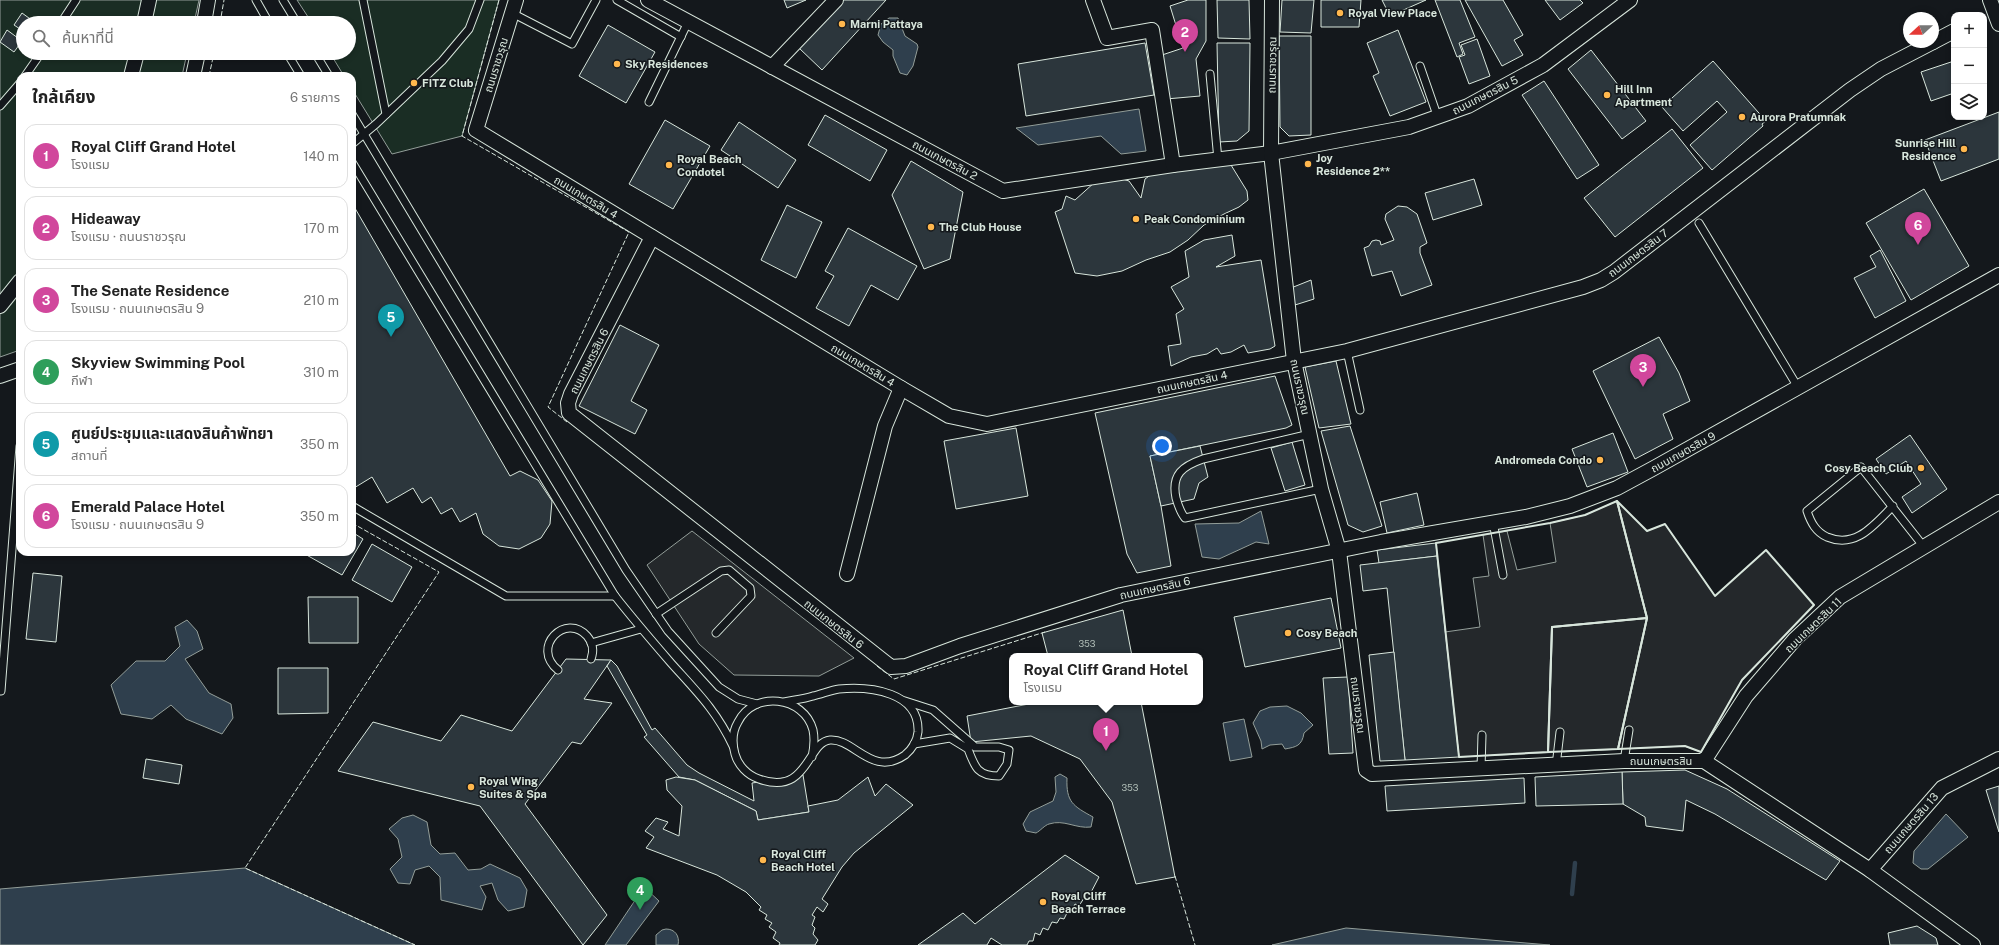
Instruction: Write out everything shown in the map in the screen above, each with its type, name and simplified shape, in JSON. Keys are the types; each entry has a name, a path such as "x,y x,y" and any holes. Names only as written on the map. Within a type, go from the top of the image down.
{"street":[{"path":"146,16 149,0"},
{"path":"205,16 208,0"},
{"name":"ถนนเกษตรสิน 2","path":"648,0 1003,191 1173,165 1271,153"},
{"path":"772,67 836,0"},
{"path":"1093,0 1107,38 1152,30 1173,165"},
{"name":"ถนนราชวรุณ","path":"1272,0 1271,153 1294,361 1322,489 1338,551 1366,770"},
{"name":"ถนนเกษตรสิน 5","path":"1271,153 1401,128 1438,118 1468,106 1542,65 1630,0"},
{"name":"ถนนราชวรุณ","path":"476,130 514,6"},
{"name":"ถนนเกษตรสิน 7","path":"1939,39 1951,33"},
{"name":"ถนนเกษตรสิน 7","path":"1294,361 1347,351 1583,287 1601,280 1646,248 1850,90 1881,69 1921,48"},
{"path":"132,72 135,60"},
{"path":"194,72 196,60"},
{"name":"ถนนเกษตรสิน 4","path":"476,130 949,416 987,424 1294,361"},
{"name":"ถนนเกษตรสิน 6","path":"652,237 571,394 568,403 569,413 891,667 906,666 960,646 1121,595 1338,551"},
{"name":"ถนนเกษตรสิน 9","path":"1338,551 1526,517 1570,506 1616,488 1799,389 1999,275"},
{"path":"0,306 16,287"},
{"path":"0,376 16,370"},
{"path":"847,574 885,426 901,388"},
{"name":"ถนนเกษตรสิน 11","path":"1704,761 1746,696 1795,639 1840,597 1999,502"},
{"name":"ถนนเกษตรสิน 13","path":"1870,870 1942,788 1999,759"},
{"name":"ถนนเกษตรสิน","path":"1366,770 1372,774 1556,766 1624,761 1704,761 1870,870 1973,945"}],"lane":[{"path":"66,16 76,0"},
{"path":"256,0 266,16"},
{"path":"283,0 293,16"},
{"path":"363,0 386,114"},
{"path":"356,141 365,135 442,61 462,37 474,19 480,0"},
{"path":"514,6 572,44 596,0"},
{"path":"617,0 681,37"},
{"path":"650,102 688,22"},
{"path":"28,72 36,60"},
{"path":"291,60 299,72"},
{"path":"319,60 327,72"},
{"path":"1420,66 1438,118"},
{"path":"1210,74 1218,160"},
{"path":"0,106 16,88"},
{"path":"356,120 626,570 656,614 668,631 719,687 738,699 757,704"},
{"path":"356,169 616,596 641,629 710,707 723,724 733,746 736,759 744,770 754,778 766,782 780,782 794,778 804,769 819,746 828,740 836,740 863,755 886,762 899,759 910,751 918,732 916,721 905,701"},
{"path":"1699,223 1799,389"},
{"path":"1347,351 1360,410"},
{"path":"1310,434 1203,459 1188,464 1176,478 1174,488 1179,508 1185,518 1322,489"},
{"path":"1892,506 1869,530 1859,537 1845,541 1834,540 1821,534 1811,523 1807,511 1861,467 1892,506 1924,547"},
{"path":"1,691 16,498"},
{"path":"356,508 506,596 616,596"},
{"path":"1493,522 1503,575"},
{"path":"656,614 721,571 729,570 750,588 751,596 716,633"},
{"path":"558,670 550,661 548,654 551,639 556,633 570,628 585,634 591,643 593,654 591,659"},
{"path":"591,643 641,629"},
{"path":"784,702 838,689 865,688 898,696 905,701 933,710 975,747 999,747 1009,750 1007,764 999,776 987,776 975,768 968,749 950,738 914,744"},
{"path":"733,746 733,733 738,721 746,711 757,704 770,700 784,702 796,707 806,717 813,729 815,743 812,757"},
{"path":"1624,761 1629,730"},
{"path":"1556,766 1560,732"},
{"path":"1481,769 1482,735"}],"green space":[{"path":"0,0 199,0 196,16 16,16 16,60 185,60 183,72 16,72 16,351 0,357"},
{"name":"FITZ Club","path":"297,0 499,0 462,136 392,154 356,96 356,72 342,72 334,60 356,60 356,16 307,16"}],"shaded area":[{"path":"1617,501 1647,531 1665,524 1715,596 1766,550 1814,605 1742,680 1701,752 1684,746 1459,757 1445,632 1480,627 1473,578 1489,576 1483,535 1507,531 1517,570 1556,562 1550,523 1585,515"},
{"path":"692,531 854,658 819,676 734,675 699,644 647,565"}],"water":[{"path":"889,18 898,18 905,36 917,44 918,47 913,66 907,75 900,73 893,56 893,50 883,42 878,35 881,24"},
{"path":"1139,109 1146,151 1121,154 1101,136 1038,145 1016,128"},
{"path":"1261,511 1269,544 1256,542 1219,559 1202,557 1195,524 1239,523"},
{"path":"187,620 197,631 203,649 185,659 209,693 231,704 233,718 222,734 186,719 171,705 152,719 121,714 111,685 136,661 165,661 180,646 175,627"},
{"path":"1287,706 1301,713 1313,725 1304,733 1302,741 1298,745 1285,749 1282,744 1270,745 1262,749 1261,741 1253,723 1260,711 1270,707"},
{"path":"1244,719 1252,757 1230,761 1223,723"},
{"path":"1060,774 1067,778 1068,793 1072,802 1080,810 1093,817 1091,827 1054,823 1047,825 1036,833 1026,831 1023,824 1030,812 1053,801 1056,792 1055,777"},
{"path":"1946,814 1968,837 1928,869 1921,869 1913,863 1914,851"},
{"path":"413,815 427,822 431,845 440,854 455,853 468,870 481,869 490,864 520,878 527,890 524,907 508,911 498,900 492,883 480,886 486,897 482,910 441,900 440,877 429,866 415,870 410,884 398,883 390,869 402,857 398,839 389,829 402,818"},
{"path":"245,868 415,945 0,945 0,889"},
{"path":"644,887 659,901 626,945 605,945"},
{"path":"1346,928 1550,945 1272,945"},
{"path":"662,930 672,930 676,934 678,945 656,945 656,935"}],"building":[{"path":"784,0 806,0 787,8"},
{"name":"Marni Pattaya","path":"843,0 886,0 822,70 799,48"},
{"path":"1188,0 1206,0 1206,41 1196,59 1200,96 1166,99 1159,56 1183,48 1170,6"},
{"path":"1217,0 1249,0 1250,39 1218,38"},
{"path":"1282,0 1314,0 1311,33 1280,32"},
{"name":"Royal View Place","path":"1321,0 1361,0 1359,27 1321,27"},
{"path":"1382,0 1426,0 1390,16"},
{"path":"1435,0 1460,0 1475,37 1459,43 1463,54 1457,57"},
{"path":"1465,0 1503,0 1523,35 1514,40 1523,55 1502,66"},
{"path":"1545,0 1580,0 1583,3 1560,20"},
{"name":"Sky Residences","path":"608,25 655,52 626,103 579,76"},
{"path":"7,30 16,37 16,49 14,52 0,42"},
{"path":"1398,30 1426,102 1390,116 1373,76 1379,73 1367,43"},
{"path":"1279,36 1311,36 1311,135 1289,136 1280,127"},
{"path":"1477,39 1490,76 1469,84 1459,57 1465,55 1461,45"},
{"path":"1145,43 1154,95 1026,116 1018,64"},
{"path":"1217,43 1250,43 1249,131 1237,141 1219,142"},
{"name":"Hill Inn Apartment","path":"1591,50 1646,121 1622,139 1568,69"},
{"name":"Aurora Pratumnak","path":"1713,61 1766,121 1762,124 1763,126 1712,170 1690,145 1727,112 1717,101 1683,131 1662,107"},
{"path":"1951,62 1951,94 1931,101 1921,72"},
{"path":"1544,81 1599,165 1577,179 1522,95"},
{"name":"Sunrise Hill Residence","path":"1999,112 1999,159 1941,181 1925,140 1978,120 1987,120 1987,117"},
{"path":"825,115 887,150 870,181 808,145"},
{"name":"Royal Beach Condotel","path":"665,120 710,146 673,209 629,184"},
{"path":"739,122 796,160 778,188 721,150"},
{"path":"1672,129 1703,168 1615,237 1584,198"},
{"name":"The Club House","path":"911,161 963,192 950,259 924,269 892,195"},
{"name":"Peak Condominium","path":"1220,163 1231,165 1247,191 1248,200 1239,207 1204,225 1188,240 1170,252 1146,260 1122,271 1097,276 1075,273 1055,212 1062,209 1066,196 1075,200 1095,182 1119,178 1129,181 1141,198 1145,179 1152,174"},
{"path":"1474,179 1482,205 1433,220 1425,193"},
{"path":"1924,189 1969,266 1911,300 1866,223"},
{"path":"787,205 822,222 796,278 761,260"},
{"path":"1398,206 1407,207 1417,214 1427,243 1420,247 1420,253 1432,285 1401,296 1392,271 1372,276 1364,248 1369,246 1372,241 1380,241 1381,245 1394,240 1385,219 1386,214"},
{"path":"356,210 510,476 520,471 538,480 552,501 550,524 541,538 519,549 499,546 483,534 476,513 460,522 452,508 441,514 431,497 422,503 413,488 387,503 372,477 356,487"},
{"path":"848,228 917,266 898,300 871,285 849,326 816,308 834,276 825,271"},
{"path":"1232,235 1235,256 1216,267 1261,260 1275,346 1270,349 1248,353 1244,345 1231,352 1221,354 1217,348 1207,354 1191,357 1171,366 1168,346 1181,344 1176,314 1184,309 1171,287 1189,277 1185,251 1204,240"},
{"path":"1880,250 1906,301 1875,318 1854,278 1876,267 1870,256"},
{"path":"1311,280 1314,299 1295,305 1291,288"},
{"path":"620,325 659,345 631,401 647,410 635,434 579,406"},
{"path":"1659,337 1679,373 1690,401 1663,414 1673,439 1635,459 1593,371"},
{"path":"1336,361 1351,424 1319,428 1305,367"},
{"path":"1275,376 1292,425 1286,428 1150,456 1161,506 1171,566 1137,573 1127,554 1095,413"},
{"path":"1350,426 1382,526 1363,532 1348,525 1321,431"},
{"path":"1016,428 1028,496 956,509 944,441"},
{"name":"Andromeda Condo","path":"1613,433 1628,472 1587,487 1572,449"},
{"name":"Cosy Beach Club","path":"1910,435 1947,489 1912,513 1902,497 1921,484 1906,461 1886,474 1876,459"},
{"path":"1292,442 1305,485 1285,491 1271,448"},
{"path":"1200,446 1208,477 1199,483 1194,499 1161,506 1150,456"},
{"path":"1417,493 1424,525 1387,533 1380,502"},
{"path":"356,535 363,539 356,551"},
{"path":"1436,543 1437,556 1379,563 1377,550"},
{"path":"372,544 412,567 392,602 352,580"},
{"path":"308,556 353,556 342,575"},
{"path":"1437,556 1459,757 1405,760 1387,588 1363,591 1360,565"},
{"path":"33,573 62,576 56,642 26,639"},
{"path":"308,597 358,597 358,643 309,643"},
{"name":"Cosy Beach","path":"1331,598 1341,648 1245,667 1234,617"},
{"path":"1123,610 1131,653 1047,653 1042,633"},
{"path":"1394,652 1405,760 1380,761 1369,655"},
{"name":"Royal Wing Suites & Spa","path":"566,659 611,660 584,699 612,703 581,744 572,742 525,804 607,915 583,945 480,806 338,771 373,722 441,741 461,715 512,731"},
{"path":"611,660 617,666 652,730 655,728 687,765 699,773 754,801 752,783 803,775 809,812 758,820 756,811 695,780 679,777 644,737 647,735 607,666"},
{"path":"278,668 328,668 328,713 278,714"},
{"path":"1348,677 1353,753 1329,754 1323,678"},
{"path":"1024,705 1142,705 1175,877 1136,884 1112,802 1080,759 1031,736 971,742 967,716"},
{"path":"146,759 182,765 179,784 143,778"},
{"path":"1685,770 1727,789 1840,861 1826,880 1715,814 1686,800 1683,831 1646,826 1645,817 1623,804 1622,772"},
{"path":"1622,772 1623,804 1536,806 1535,777"},
{"name":"Royal Cliff Beach Hotel","path":"676,777 695,780 756,811 758,820 809,812 808,806 838,800 868,777 875,796 886,784 913,805 854,853 842,867 822,899 828,904 823,912 817,907 812,915 815,917 812,925 815,928 813,934 818,940 815,945 779,945 780,943 773,938 776,932 769,927 772,923 765,919 767,915 759,910 761,907 746,892 717,875 646,848 654,837 645,831 656,818 668,822 663,829 679,836 682,806 667,790 666,780"},
{"path":"1524,778 1525,803 1387,811 1385,786"},
{"path":"1999,786 1999,832 1986,790"},
{"name":"Royal Cliff Beach Terrace","path":"1065,855 1099,877 1087,900 1084,898 1079,906 1075,904 1071,912 1068,911 1064,919 1060,918 1057,923 1052,922 1048,930 1043,928 1040,935 1035,933 1033,941 1029,941 1027,945 1002,945 991,938 987,945 918,945 963,913 975,924"},
{"path":"1917,926 1936,938 1938,945 1890,945 1888,933"}],"waterway":[{"path":"1572,894 1575,863"}],"fence":[{"path":"221,16 224,0"},
{"path":"499,0 462,136 629,232 548,407 567,422"},
{"path":"210,72 212,60"},
{"path":"356,525 439,572 245,868 415,945"},
{"path":"877,666 894,679 1045,632"},
{"path":"1175,876 1195,945"}],"wall":[{"path":"1617,501 1647,618 1552,627 1548,752 1459,757 1436,543 1550,523 1585,515 1617,501"},
{"path":"1617,501 1647,531 1665,524 1715,596 1766,550 1814,605 1742,680 1701,752 1685,746 1618,749 1647,618 1617,501"},
{"path":"1647,618 1618,749 1548,752 1552,627 1647,618"}],"place":[{"name":"Royal View Place","path":"1340,13"},
{"name":"Marni Pattaya","path":"842,24"},
{"name":"Hideaway","path":"1185,52"},
{"name":"Sky Residences","path":"617,64"},
{"name":"FITZ Club","path":"414,83"},
{"name":"Hill Inn Apartment","path":"1607,95"},
{"name":"Aurora Pratumnak","path":"1742,117"},
{"name":"Sunrise Hill Residence","path":"1964,149"},
{"name":"Joy Residence 2**","path":"1308,164"},
{"name":"Royal Beach Condotel","path":"669,165"},
{"name":"Peak Condominium","path":"1136,219"},
{"name":"The Club House","path":"931,227"},
{"name":"Emerald Palace Hotel","path":"1918,245"},
{"name":"ศูนย์ประชุมและแสดงสินค้าพัทยา","path":"391,337"},
{"name":"The Senate Residence","path":"1643,387"},
{"name":"Andromeda Condo","path":"1600,460"},
{"name":"Cosy Beach Club","path":"1921,468"},
{"name":"Cosy Beach","path":"1288,633"},
{"name":"Royal Cliff Grand Hotel","path":"1106,751"},
{"name":"Royal Wing Suites & Spa","path":"471,787"},
{"name":"Royal Cliff Beach Hotel","path":"763,860"},
{"name":"Royal Cliff Beach Terrace","path":"1043,902"},
{"name":"Skyview Swimming Pool","path":"640,910"}]}
